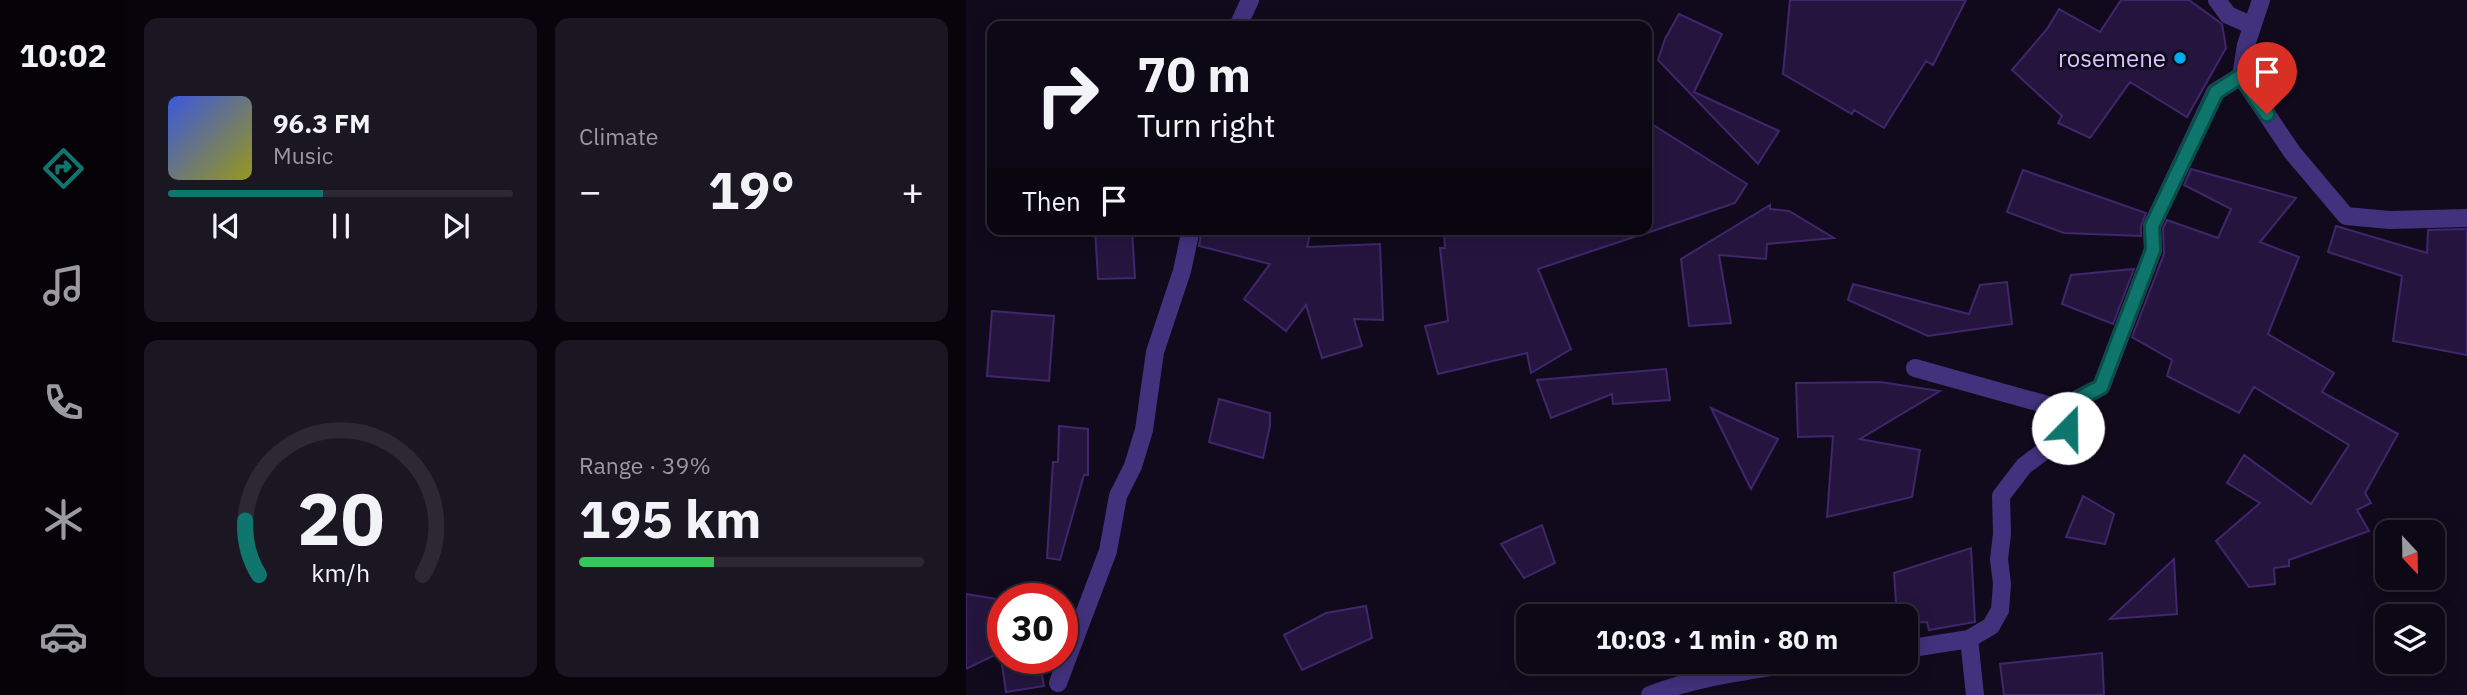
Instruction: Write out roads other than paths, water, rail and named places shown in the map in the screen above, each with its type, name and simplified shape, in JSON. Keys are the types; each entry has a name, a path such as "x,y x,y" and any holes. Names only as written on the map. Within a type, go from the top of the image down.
{"street":[{"path":"1240,21 1250,0"},
{"path":"2217,0 2228,15 2251,25"},
{"path":"2261,0 2251,25 2241,76 2292,152 2346,216 2390,220 2467,218"},
{"path":"1918,647 1969,639 1991,626 2000,610 2002,584 1999,559 2002,534 2001,496 2024,466 2063,437 2068,428 2069,411 2079,398 2101,387 2153,250 2152,226 2216,92 2241,76"},
{"path":"1058,683 1108,551 1118,496 1133,466 1144,430 1155,352 1182,271 1190,235"},
{"path":"1915,368 2069,411"},
{"path":"1969,639 1975,695"},
{"path":"1650,695 1750,674"}],"place":[{"name":"rosemene","path":"2180,58"}]}
